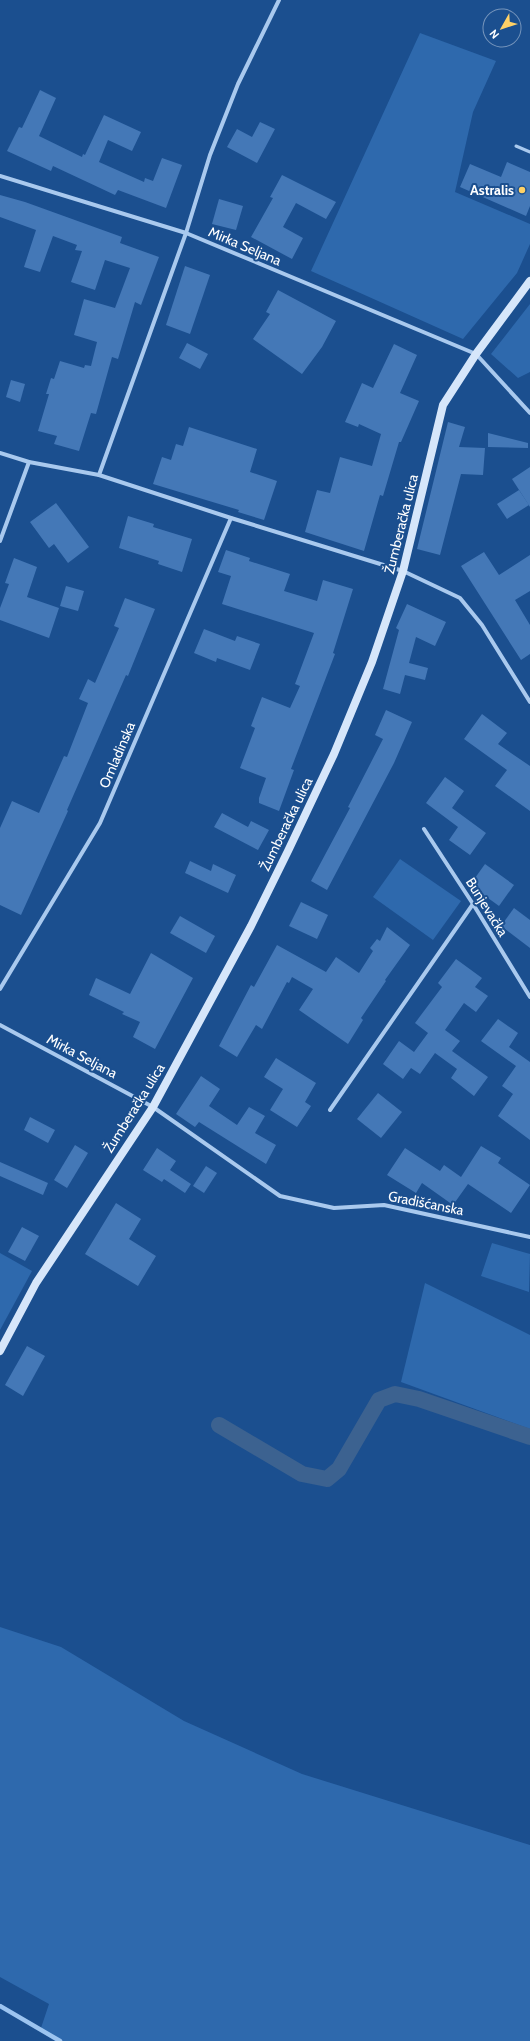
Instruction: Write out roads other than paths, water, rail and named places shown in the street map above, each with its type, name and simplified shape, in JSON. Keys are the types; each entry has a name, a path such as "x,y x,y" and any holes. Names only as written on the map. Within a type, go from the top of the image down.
{"main road":[{"name":"Žumberačka ulica","path":"0,1351 36,1283 153,1107 251,926 331,761 372,662 404,571 443,405 476,354 530,281"}],"street":[{"path":"99,475 186,233 216,140 238,84 279,0"},
{"name":"Mirka Seljana","path":"0,176 186,233 476,354"},
{"path":"476,354 530,413"},
{"path":"0,453 29,462 99,475 231,518 404,571 460,598 482,625 530,702"},
{"path":"0,541 29,462"},
{"name":"Omladinska","path":"0,989 100,823 231,518"},
{"name":"Bunjevačka","path":"424,829 473,904 530,997"},
{"path":"330,1110 473,904"},
{"name":"Mirka Seljana","path":"0,1025 153,1107"},
{"name":"Gradišćanska","path":"153,1107 280,1196 334,1208 384,1205 530,1236"}],"lane":[{"path":"516,146 530,152"}],"waterway":[{"path":"219,1425 302,1474 327,1479 339,1469 379,1400 395,1394 419,1399 530,1437"},
{"path":"0,2006 60,2041"}],"place":[{"name":"Astralis","path":"522,190"}]}
